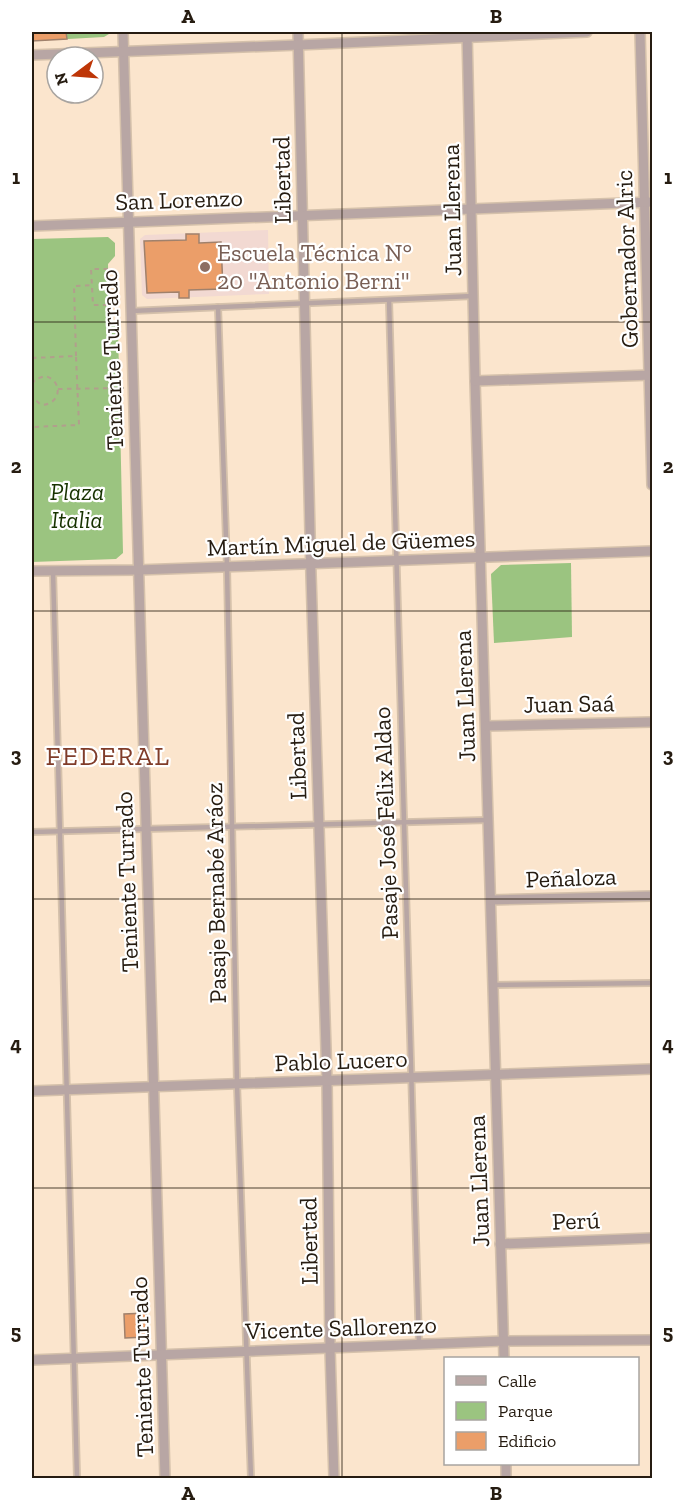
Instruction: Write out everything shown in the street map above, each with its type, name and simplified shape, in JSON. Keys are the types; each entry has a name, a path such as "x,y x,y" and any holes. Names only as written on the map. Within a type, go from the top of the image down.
{"street":[{"name":"Teniente Turrado","path":"123,32 165,1479"},
{"name":"Libertad","path":"298,32 327,1081 334,1479"},
{"path":"32,55 298,45 467,34 587,32"},
{"name":"Gobernador Alric","path":"640,32 649,202 652,485"},
{"name":"Juan Llerena","path":"467,34 474,381 504,1357"},
{"name":"San Lorenzo","path":"32,226 649,202"},
{"path":"474,381 651,375"},
{"name":"Martín Miguel de Güemes","path":"32,572 652,551"},
{"name":"Juan Saá","path":"486,726 652,722"},
{"name":"Peñaloza","path":"491,900 652,896"},
{"name":"Pablo Lucero","path":"32,1091 652,1069"},
{"name":"Perú","path":"500,1244 652,1238"},
{"name":"Vicente Sallorenzo","path":"32,1360 503,1341 652,1340"}],"lane":[{"path":"130,311 473,296"},
{"name":"Pasaje José Félix Aldao","path":"389,300 419,1345"},
{"name":"Pasaje Bernabé Aráoz","path":"218,308 227,567 237,1084 251,1479"},
{"path":"53,571 77,1479"},
{"path":"32,832 489,820"},
{"path":"493,985 652,983"}],"path":[{"path":"108,268 91,269 93,306 109,305"},
{"path":"32,427 80,425 74,286 92,285"},
{"path":"32,358 76,357"},
{"path":"32,384 36,379 45,376 54,380 58,389 56,398 50,404 41,405 32,397"},
{"path":"58,389 133,387"}],"shaded area":[{"name":"Escuela Técnica N° 20 \"Antonio Berni\"","path":"268,230 269,294 147,299 142,295 140,239 145,235"}],"green space":[{"path":"32,32 109,32 109,34 104,37 32,41"},
{"name":"Plaza Italia","path":"108,237 115,243 115,256 108,264 109,320 118,328 123,553 116,559 32,562 32,239"},
{"path":"571,563 572,637 494,643 491,574 501,565"}],"building":[{"path":"32,32 66,32 67,39 32,41"},
{"name":"Escuela Técnica N° 20 \"Antonio Berni\"","path":"186,234 199,234 199,243 221,242 223,289 189,290 189,298 179,298 179,292 147,293 144,241 186,240"},
{"path":"146,1313 147,1337 125,1338 124,1314"}],"place":[{"name":"Escuela Técnica N° 20 \"Antonio Berni\"","path":"205,267"}],"district":[{"name":"FEDERAL","path":"108,756"}]}
